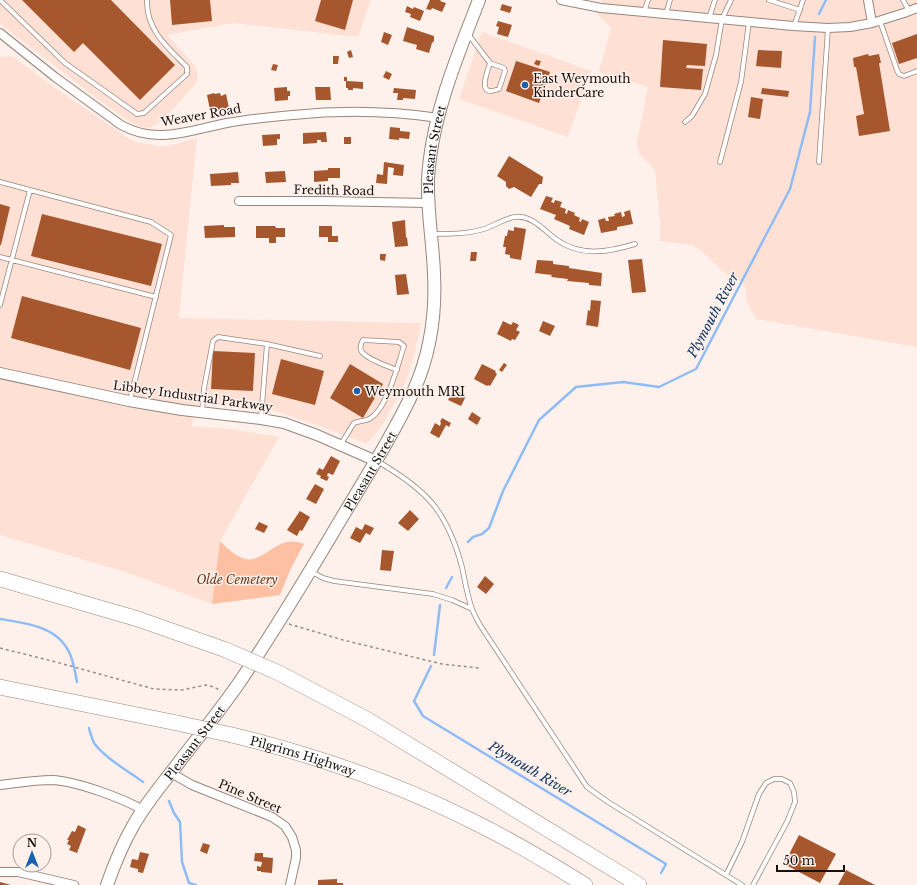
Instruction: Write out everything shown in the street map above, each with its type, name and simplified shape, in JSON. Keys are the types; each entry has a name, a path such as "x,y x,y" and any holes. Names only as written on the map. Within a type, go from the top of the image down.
{"highway":[{"path":"0,579 138,619 226,650 279,673 368,720 639,885"},
{"name":"Pilgrims Highway","path":"0,686 232,735 276,746 336,765 426,800 499,835 585,885"}],"main road":[{"name":"Pleasant Street","path":"107,885 128,835 142,810 229,696 281,619 376,460 414,388 426,354 434,306 434,277 428,203 430,165 439,118 479,0"}],"street":[{"path":"561,0 600,8 828,28 850,27 872,23 917,8"},
{"path":"868,0 872,23"},
{"name":"Weaver Road","path":"0,33 61,81 121,125 141,134 159,135 181,133 250,119 295,114 387,113 439,118"},
{"name":"Fredith Road","path":"239,201 428,203"},
{"name":"Libbey Industrial Parkway","path":"0,373 129,401 284,423 376,460"},
{"name":"Pine Street","path":"171,773 192,785 272,817 285,826 292,837 296,850 296,858 290,885"},
{"path":"0,785 30,781 52,780 65,782 127,802 142,810"},
{"path":"0,872 18,872 74,885"}],"lane":[{"path":"0,0 65,63 137,114 144,113 187,74 187,68 158,37 150,23 146,1"},
{"path":"644,12 648,0"},
{"path":"666,14 670,0"},
{"path":"709,18 715,0"},
{"path":"685,122 692,116 705,94 716,55 722,19 731,0"},
{"path":"769,0 800,10"},
{"path":"793,26 803,0"},
{"path":"903,0 909,11"},
{"path":"880,20 899,74 904,76 917,71"},
{"path":"720,162 741,82 749,22"},
{"path":"819,162 828,28"},
{"path":"467,32 490,63 504,68 505,71 498,89 493,91 487,90 484,83 490,63"},
{"path":"0,182 151,222 171,235 129,401"},
{"path":"0,305 30,190"},
{"path":"430,234 466,232 483,229 515,217 526,218 534,222 557,240 572,248 588,252 616,250 635,244"},
{"path":"0,256 156,297"},
{"path":"202,412 204,388 213,341 218,337 267,344 320,356"},
{"path":"340,445 354,423 370,418 380,410 391,387 397,370 404,346 399,342 363,340 361,350 362,353 397,370"},
{"path":"261,419 267,344"},
{"path":"376,460 412,483 428,497 439,511 455,542 472,609 480,625 587,787 608,802 742,885"},
{"path":"310,571 322,578 334,581 433,594 452,600 472,609"},
{"path":"726,875 742,842 759,794 766,783 774,779 782,779 790,783 794,792 795,802 784,829 753,885"}],"path":[{"path":"281,619 298,627 351,642 442,664 479,668"},
{"path":"0,648 154,689 182,690 202,686 211,686 229,696"}],"shaded area":[{"path":"0,0 371,0 358,37 233,23 167,35 195,66 198,75 196,84 162,121 150,128 140,127 129,122 0,24"},
{"path":"602,0 917,0 917,347 756,319 746,300 746,289 741,281 725,273 700,250 692,245 660,241 660,223 655,170 639,153 637,142 648,87 599,72 611,28 597,14"},
{"name":"East Weymouth KinderCare","path":"482,32 591,71 568,137 459,99"},
{"path":"12,56 128,138 137,142 158,146 168,146 197,138 179,318 421,323 414,357 405,383 387,417 368,443 275,411 259,408 199,403 191,426 231,429 279,437 220,541 212,604 125,572 0,535 0,57"}],"green space":[{"name":"Olde Cemetery","path":"220,541 234,554 248,559 263,555 285,543 294,542 304,544 291,568 280,595 212,604"}],"building":[{"path":"22,0 111,0 175,65 140,100 83,43 74,52"},
{"path":"170,0 210,0 212,21 172,25"},
{"path":"321,0 353,0 345,30 315,21"},
{"path":"430,0 441,0 440,1 446,3 442,12 432,8 431,10 426,9"},
{"path":"502,4 512,7 510,13 500,10"},
{"path":"407,6 424,11 420,21 410,17 411,14 405,12"},
{"path":"498,21 512,25 508,37 497,34 499,27 496,26"},
{"path":"407,27 434,36 434,41 429,53 416,49 417,45 403,41"},
{"path":"384,32 392,35 388,45 381,42"},
{"path":"917,34 917,58 899,64 892,43"},
{"path":"663,40 707,44 705,66 687,65 686,68 703,69 701,90 660,87"},
{"path":"351,50 353,57 349,58 347,52"},
{"path":"758,50 782,51 781,68 756,66"},
{"path":"868,54 869,56 879,54 881,63 879,63 890,131 859,136 856,116 864,114 856,67 854,67 853,58"},
{"path":"333,56 339,56 338,64 333,64"},
{"path":"536,60 541,61 539,66 534,64"},
{"path":"516,61 550,72 539,103 506,91"},
{"path":"273,64 278,65 276,71 271,70"},
{"path":"386,71 392,74 389,80 383,77"},
{"path":"344,77 347,77 347,81 363,82 363,89 353,88 353,90 348,90 348,88 346,88 346,81 344,81"},
{"path":"287,87 287,91 290,91 288,100 275,101 274,88"},
{"path":"315,87 330,87 331,100 316,100"},
{"path":"394,88 416,90 415,99 403,98 403,100 397,100 398,93 393,93"},
{"path":"762,88 789,91 788,97 761,94"},
{"path":"220,93 221,96 226,94 229,108 218,111 218,108 210,110 207,95"},
{"path":"751,97 763,99 760,119 748,117"},
{"path":"390,127 400,128 400,131 410,132 409,139 389,139"},
{"path":"326,132 327,142 317,140 317,143 303,144 303,133"},
{"path":"280,134 280,139 277,139 277,145 263,146 262,135"},
{"path":"344,137 351,137 351,144 344,144"},
{"path":"509,156 543,177 542,184 539,184 531,197 514,187 509,189 506,186 506,182 497,176"},
{"path":"384,162 404,165 403,176 393,175 394,168 388,167 387,184 376,183 377,174 383,175"},
{"path":"328,168 340,168 340,178 328,178 328,181 314,182 314,171 328,170"},
{"path":"285,171 286,182 266,183 265,172"},
{"path":"238,172 239,183 211,186 210,174"},
{"path":"546,196 553,198 551,202 554,203 555,200 562,202 560,207 566,209 565,213 567,214 568,210 575,213 574,215 580,218 579,221 581,222 582,219 589,222 584,235 569,229 570,226 554,219 556,215 540,209"},
{"path":"0,204 10,207 1,245 0,245"},
{"path":"630,210 633,224 617,227 617,230 601,233 598,220 605,218 606,221 609,221 608,217 615,216 614,214 621,212 622,217 625,216 624,212"},
{"path":"42,214 162,244 151,286 31,256"},
{"path":"405,220 408,246 395,247 392,222"},
{"path":"224,225 224,227 235,227 235,237 205,238 204,226"},
{"path":"256,226 275,226 276,228 285,228 285,237 276,237 276,243 269,243 269,238 256,238"},
{"path":"319,226 332,226 332,236 338,236 338,242 328,242 328,237 319,237"},
{"path":"514,227 526,229 521,260 510,258 510,255 505,254 506,247 503,247 508,230 514,231"},
{"path":"471,252 477,252 476,261 470,261"},
{"path":"380,254 386,254 385,261 380,260"},
{"path":"642,259 646,292 632,293 628,260"},
{"path":"537,260 553,261 553,264 569,266 569,268 602,273 601,286 589,285 589,283 567,281 568,279 535,273"},
{"path":"406,274 409,294 397,295 395,275"},
{"path":"22,296 141,328 130,370 11,338"},
{"path":"591,300 601,301 598,327 586,325"},
{"path":"503,321 511,325 513,322 519,325 516,330 520,332 515,340 512,339 511,341 497,334"},
{"path":"543,321 555,326 550,336 539,331"},
{"path":"213,351 255,353 253,391 211,389"},
{"path":"281,359 324,371 315,405 272,394"},
{"path":"504,363 507,365 502,372 499,370"},
{"name":"Weymouth MRI","path":"350,364 383,384 363,418 330,398"},
{"path":"482,364 496,371 495,372 497,374 490,386 487,386 474,379"},
{"path":"454,389 466,396 461,406 448,400"},
{"path":"472,412 481,418 477,425 468,419"},
{"path":"442,418 451,423 449,427 446,425 439,438 430,433 435,423 440,426"},
{"path":"331,456 340,461 333,475 328,473 327,476 329,477 327,481 320,478 321,476 316,474 319,468 323,470"},
{"path":"315,484 324,489 316,504 306,499"},
{"path":"410,510 419,519 408,531 398,523"},
{"path":"300,511 310,517 302,531 300,530 297,536 287,530"},
{"path":"259,522 268,526 264,533 255,529"},
{"path":"365,524 374,528 370,535 366,533 360,543 350,538 356,527 362,530"},
{"path":"382,550 394,551 391,571 380,570"},
{"path":"485,576 494,584 486,594 477,587"},
{"path":"78,825 86,829 77,853 69,850 71,846 67,844 69,840 67,840 72,831 75,832"},
{"path":"799,835 836,854 820,883 784,864"},
{"path":"203,843 210,845 207,854 200,851"},
{"path":"140,852 149,854 143,873 138,872 138,869 130,867 132,859 138,860"},
{"path":"255,853 263,853 263,857 273,858 272,873 257,871 257,866 261,867 262,862 254,861"},
{"path":"846,870 875,885 838,885"},
{"path":"337,879 337,883 343,883 343,885 318,885 318,880"},
{"path":"0,882 11,885 0,885"}],"waterway":[{"name":"Plymouth River","path":"819,14 826,0"},
{"name":"Plymouth River","path":"468,542 473,537 482,534 489,528 503,491 539,420 576,387 623,382 659,387 696,369 790,189 810,112 815,37"},
{"name":"Plymouth River","path":"446,588 452,577"},
{"name":"Plymouth River","path":"434,655 440,605"},
{"path":"0,619 30,624 57,636 64,643 71,656 77,682"},
{"name":"Plymouth River","path":"431,666 414,701 423,716 666,864 661,873"},
{"path":"89,728 94,743 99,749 110,759 143,782"},
{"path":"169,801 180,822 182,862 189,883 196,885"}],"place":[{"name":"East Weymouth KinderCare","path":"525,85"},
{"name":"Weymouth MRI","path":"357,391"}]}
